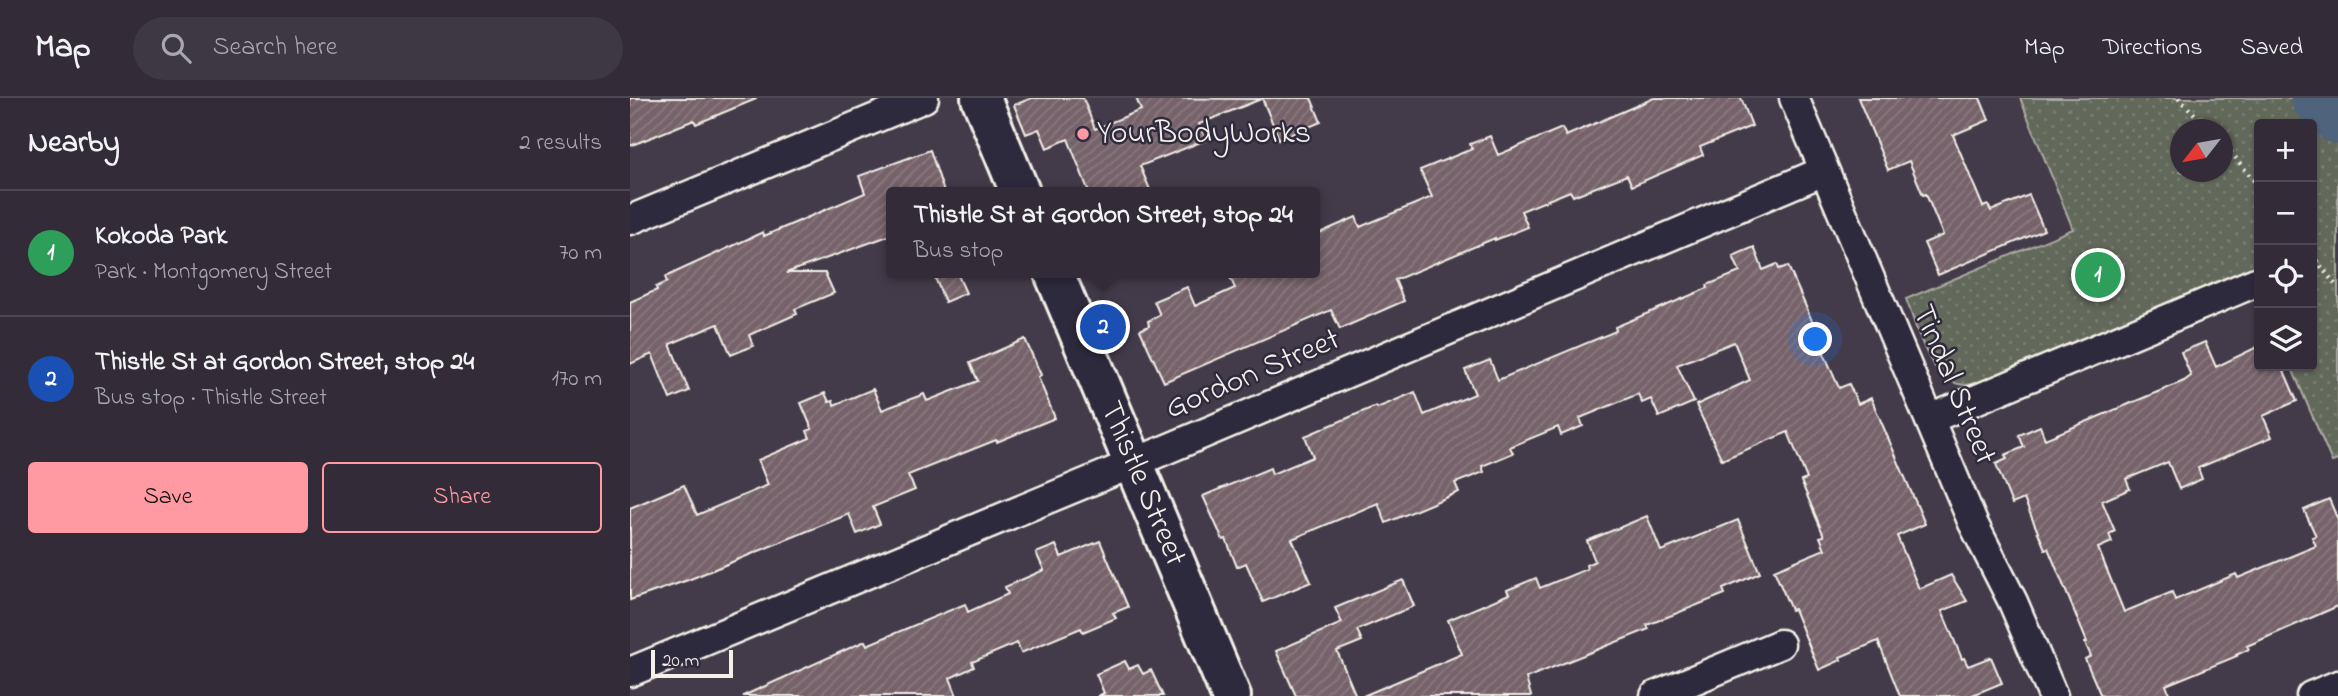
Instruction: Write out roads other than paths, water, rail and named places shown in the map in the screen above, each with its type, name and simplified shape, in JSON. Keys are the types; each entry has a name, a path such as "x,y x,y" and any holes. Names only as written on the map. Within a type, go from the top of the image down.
{"street":[{"path":"630,220 924,98"},
{"path":"981,98 1018,187"},
{"name":"Tindal Street","path":"1794,98 1973,523 2013,603 2053,696"},
{"name":"Gordon Street","path":"630,672 1134,463 1824,171"},
{"name":"Thistle Street","path":"1056,278 1231,696"},
{"path":"1930,419 2254,283"},
{"path":"1655,696 1780,644"},
{"path":"2311,696 2338,685"}],"waterway":[{"path":"2315,98 2338,120"}],"place":[{"name":"YourBodyWorks","path":"1083,134"},
{"name":"Kokoda Park","path":"2098,275"},
{"name":"Thistle St at Gordon Street, stop 24","path":"1103,327"}]}
